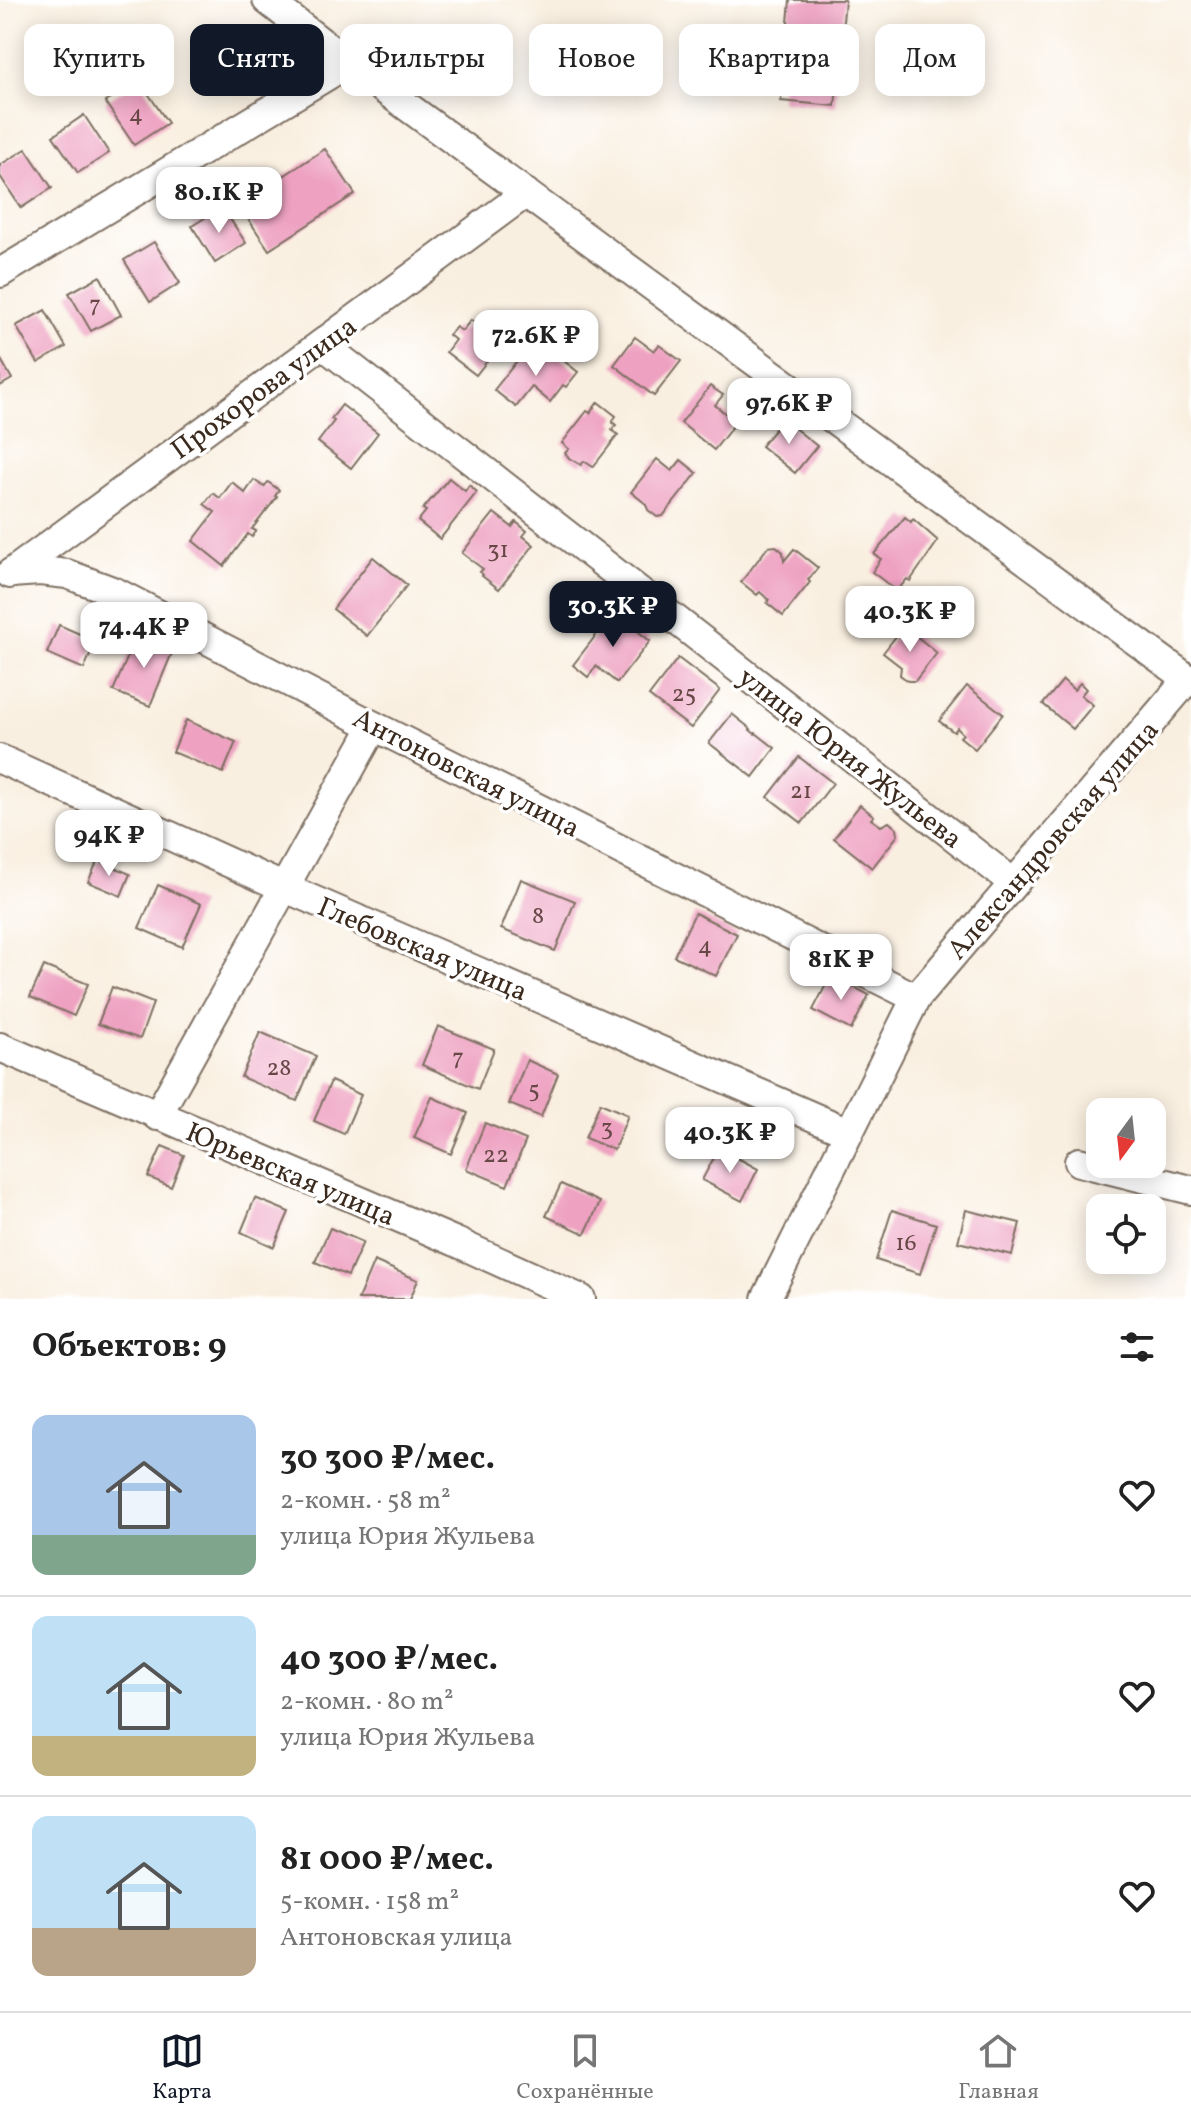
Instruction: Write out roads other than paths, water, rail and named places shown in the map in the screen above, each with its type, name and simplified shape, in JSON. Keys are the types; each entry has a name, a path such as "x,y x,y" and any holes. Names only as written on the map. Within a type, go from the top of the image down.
{"street":[{"path":"267,0 340,57"},
{"path":"0,273 340,68"},
{"path":"393,96 526,193"},
{"name":"Прохорова улица","path":"6,577 526,193"},
{"name":"Александровская улица","path":"526,193 1188,679 916,998 766,1299"},
{"name":"улица Юрия Жульева","path":"322,344 1002,874"},
{"name":"Антоновская улица","path":"6,577 40,571 67,574 115,592 374,726 916,998"},
{"path":"157,1116 374,726"},
{"name":"Глебовская улица","path":"0,759 283,887 848,1132"},
{"name":"Юрьевская улица","path":"0,1047 456,1242 581,1299"},
{"path":"1079,1162 1191,1190"}]}
